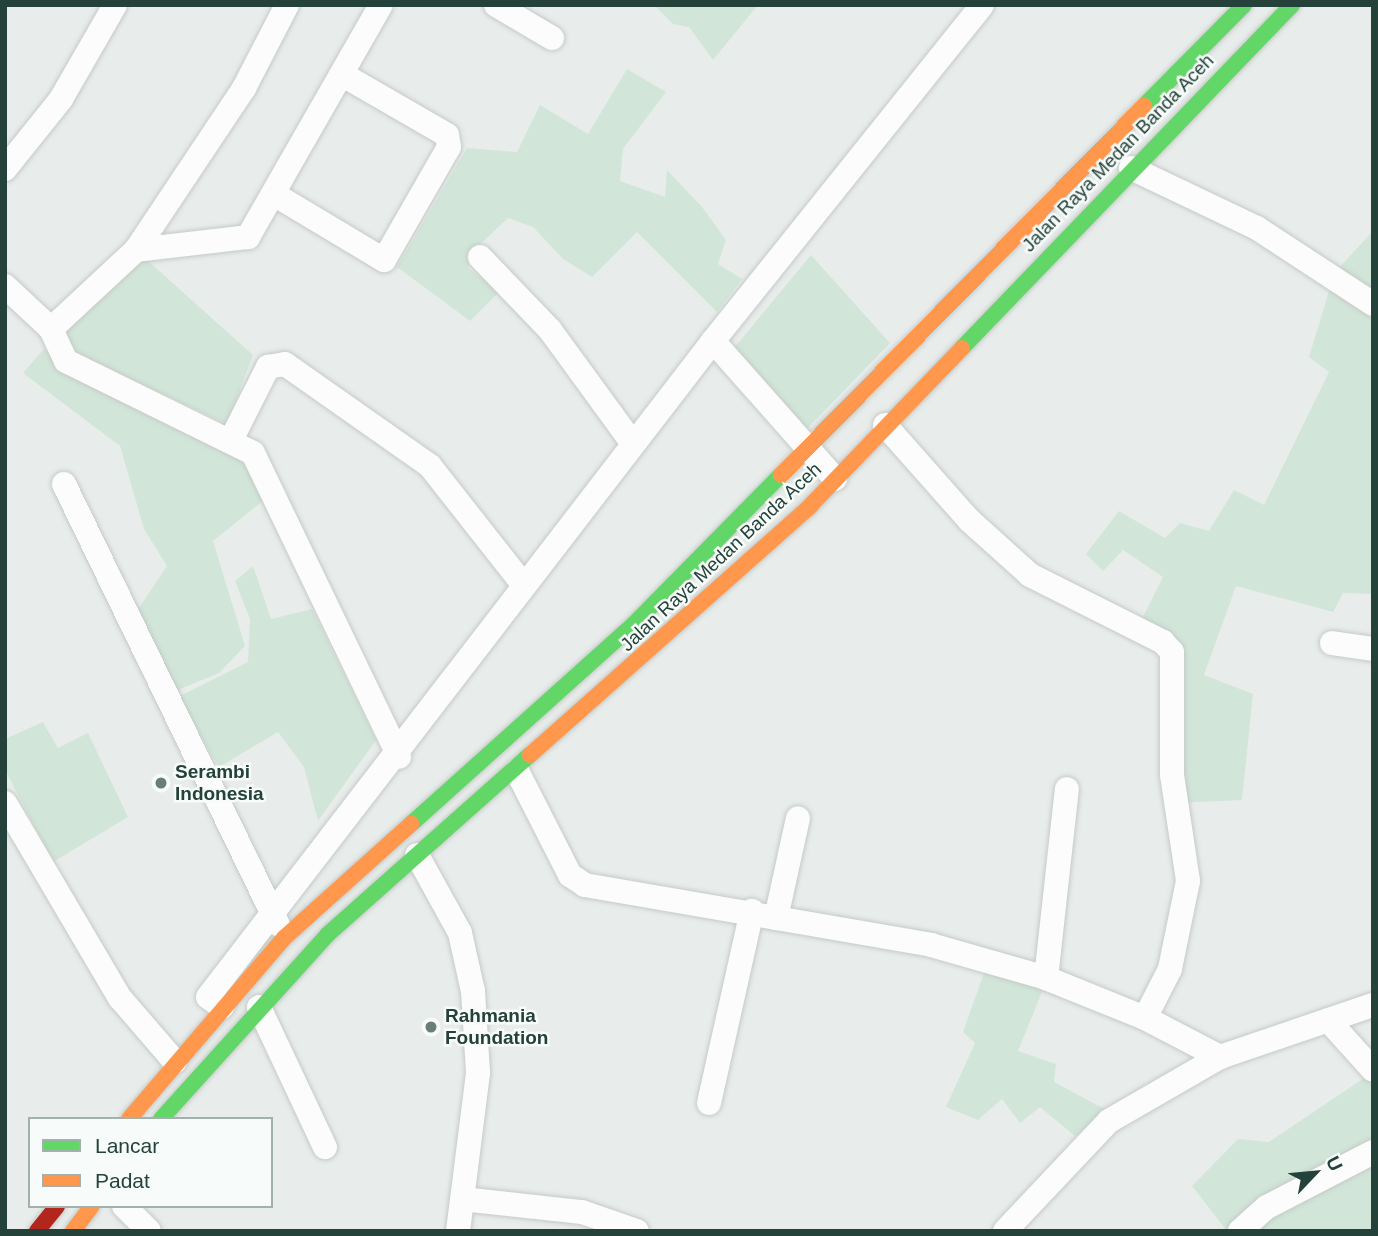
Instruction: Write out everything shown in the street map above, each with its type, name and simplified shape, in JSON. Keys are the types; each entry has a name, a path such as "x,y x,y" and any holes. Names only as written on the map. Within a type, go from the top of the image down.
{"highway":[{"name":"Jalan Raya Medan Banda Aceh","path":"131,1117 222,1007 284,938 635,624 809,452 1244,5"},
{"name":"Jalan Raya Medan Banda Aceh","path":"163,1117 280,983 417,855 517,771 835,479 1131,168 1292,5"},
{"path":"261,962 280,983"},
{"path":"37,1231 55,1208"},
{"path":"73,1231 90,1208"}],"street":[{"path":"5,169 61,99 115,5"},
{"path":"51,329 136,250 244,88 287,5"},
{"path":"136,250 242,241 277,196 381,5"},
{"path":"496,5 552,38"},
{"path":"222,1007 208,996 273,911 399,757 523,584 982,5"},
{"path":"277,196 384,260 449,146 447,135 343,75"},
{"path":"1131,168 1257,228 1373,304"},
{"path":"480,257 550,330 633,444"},
{"path":"5,286 51,329 66,361 232,438 261,463 399,757"},
{"path":"713,341 835,479"},
{"path":"232,438 257,383 274,363 285,364 430,466 523,584"},
{"path":"885,425 969,520 1030,575 1163,642 1172,652 1171,775 1188,881 1170,969 1145,1018"},
{"path":"64,484 284,938"},
{"path":"1332,643 1373,649"},
{"path":"517,771 578,882 752,911 776,918 873,932 1046,978 1145,1018 1220,1058"},
{"path":"1046,978 1067,789"},
{"path":"5,803 120,998 175,1062"},
{"path":"776,918 798,818"},
{"path":"417,855 460,933 473,991 478,1073 458,1231"},
{"path":"709,1103 752,911"},
{"path":"1004,1231 1088,1137 1220,1058 1373,1005"},
{"path":"259,1007 325,1147"},
{"path":"1328,1020 1373,1070"},
{"path":"1240,1231 1267,1207 1373,1152"},
{"path":"462,1199 582,1212 637,1231"},
{"path":"126,1208 149,1231"}],"green space":[{"path":"654,5 758,5 713,60 689,27 673,24"},
{"path":"627,69 666,92 623,149 620,181 665,197 667,170 702,207 726,240 718,264 742,279 717,312 637,232 592,277 563,259 533,227 508,218 473,251 468,268 499,292 470,321 397,267 467,148 517,152 540,105 588,134"},
{"path":"1373,231 1373,293 1337,270"},
{"path":"136,250 253,355 227,424 74,353 64,332"},
{"path":"811,255 890,343 801,435 730,353"},
{"path":"1330,288 1373,313 1373,594 1343,593 1333,612 1236,586 1204,675 1253,694 1242,800 1176,803 1178,640 1143,617 1163,577 1123,550 1103,571 1086,554 1119,511 1165,538 1180,523 1209,531 1234,490 1264,505 1329,372 1309,357"},
{"path":"44,349 69,375 249,459 269,496 213,541 245,646 219,673 173,692 138,609 167,566 144,529 120,446 23,373"},
{"path":"253,566 271,619 312,609 376,740 318,821 304,767 278,732 219,767 178,697 248,662 250,619 235,581"},
{"path":"43,722 58,748 88,733 128,817 53,862 5,770 5,739"},
{"path":"984,973 1044,987 1018,1051 1056,1064 1054,1082 1108,1111 1075,1136 1040,1107 1020,1123 1002,1099 978,1120 946,1107 975,1043 963,1032"},
{"path":"1367,1076 1373,1082 1373,1138 1347,1161 1227,1231 1192,1186 1238,1139 1269,1142"},
{"path":"1373,1161 1373,1231 1251,1231 1265,1217"}],"traffic: fast":[{"path":"1144,106 1244,5"},
{"path":"962,348 1292,5"},
{"path":"411,824 634,624 781,475"},
{"path":"163,1117 327,935 530,755"}],"traffic: slow":[{"path":"781,475 1144,106"},
{"path":"530,755 810,506 962,348"},
{"path":"131,1117 284,938 411,824"},
{"path":"73,1231 90,1208"}],"traffic: jam":[{"path":"37,1231 55,1208"}],"place":[{"name":"Serambi Indonesia","path":"161,783"},
{"name":"Rahmania Foundation","path":"431,1027"}]}
